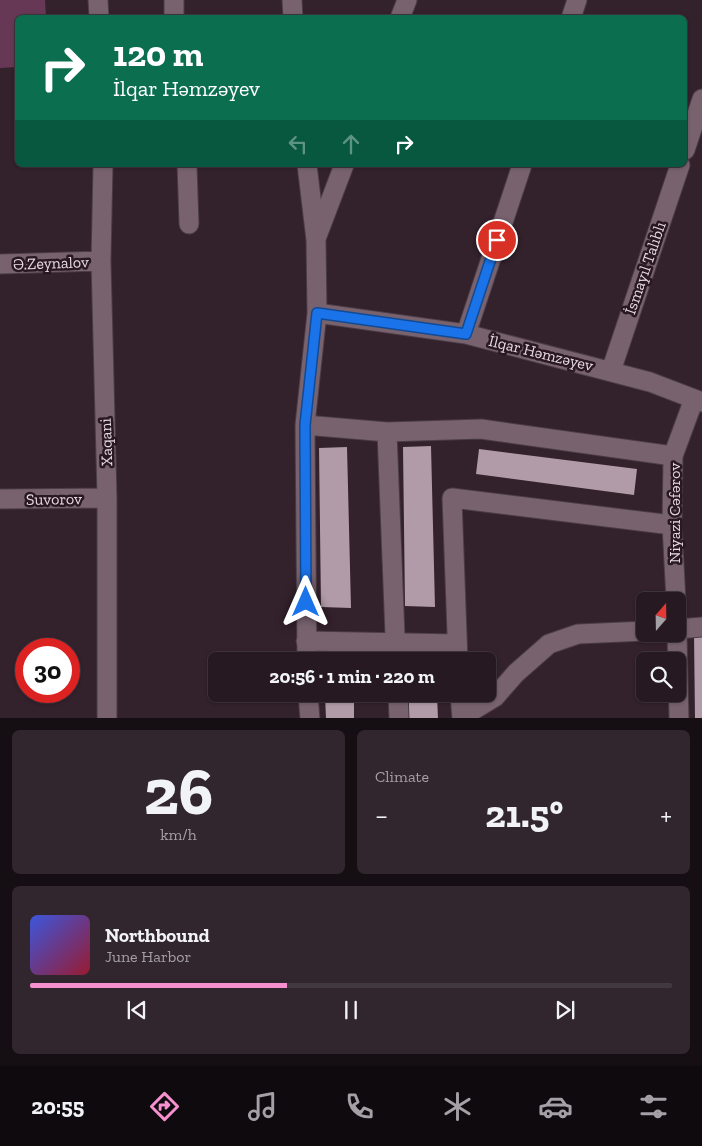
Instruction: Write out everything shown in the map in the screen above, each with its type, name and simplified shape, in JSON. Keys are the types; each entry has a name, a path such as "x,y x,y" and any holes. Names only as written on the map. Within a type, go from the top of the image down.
{"street":[{"path":"98,0 99,15"},
{"path":"174,0 174,15"},
{"path":"292,0 292,15"},
{"path":"401,15 407,0"},
{"path":"572,15 577,0"},
{"path":"687,144 702,100"},
{"name":"Xaqani","path":"103,167 101,261 108,498 107,718"},
{"path":"187,167 189,224"},
{"path":"307,167 316,240 317,313 305,425 307,652"},
{"path":"316,240 343,167"},
{"path":"466,334 521,167"},
{"name":"İsmayıl Talıblı","path":"611,371 679,167"},
{"name":"Ə.Zeynalov","path":"0,264 101,261"},
{"name":"İlqar Həmzəyev","path":"317,313 466,334 650,382 698,401"},
{"name":"Niyazi Cəfərov","path":"676,592 672,525 673,456 698,401"},
{"path":"305,425 386,432 481,429 673,456"},
{"path":"306,641 396,652 386,432"},
{"name":"Suvorov","path":"0,500 108,498"},
{"path":"458,652 452,498 672,525"},
{"path":"686,628 702,627"},
{"path":"461,702 462,718 495,697 516,673 549,644 578,634 636,631"},
{"path":"677,642 680,718"},
{"path":"309,702 310,718"},
{"path":"398,702 399,718"}],"shaded area":[{"path":"0,0 45,0 46,15 15,15 15,67 0,68"}],"building":[{"path":"431,446 435,607 405,606 403,447"},
{"path":"347,447 351,608 321,607 319,448"},
{"path":"479,449 637,469 634,495 476,474"},
{"path":"694,633 702,633 702,718 695,718"},
{"path":"353,647 353,652 325,652 325,648"},
{"path":"436,647 436,652 408,652 408,648"},
{"path":"325,702 354,702 354,718 326,718"},
{"path":"409,702 437,702 438,718 409,718"}],"route":[{"path":"306,602 305,425 317,313 466,334 497,240"}]}
